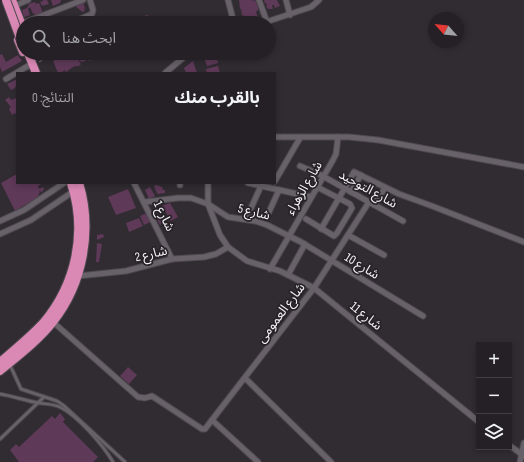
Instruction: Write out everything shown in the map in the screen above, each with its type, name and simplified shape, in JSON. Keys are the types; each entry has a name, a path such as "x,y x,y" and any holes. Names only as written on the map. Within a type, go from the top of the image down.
{"highway":[{"path":"6,0 16,17"},
{"path":"6,0 16,24"},
{"path":"6,0 16,27"},
{"path":"13,3 18,16"},
{"path":"28,60 32,71"},
{"path":"35,60 40,72"},
{"path":"0,372 53,322 70,295 78,276 84,251 86,226 79,184"},
{"path":"0,362 41,324 57,304 69,280 76,256 78,236 78,217 73,187"}],"street":[{"path":"13,3 28,0"},
{"path":"43,16 83,0"},
{"path":"88,16 91,15 93,10 90,0"},
{"path":"228,0 232,16"},
{"path":"259,0 263,16"},
{"path":"286,0 290,14"},
{"path":"309,0 311,7"},
{"path":"276,18 311,7 319,0"},
{"path":"166,72 181,60"},
{"path":"6,79 16,76"},
{"path":"276,138 360,138 378,140 524,167"},
{"path":"276,179 300,138"},
{"name":"شارع الزهراء","path":"270,268 336,154 338,138"},
{"name":"شارع التوحيد","path":"300,166 323,176 403,221"},
{"path":"321,228 354,172 398,194 524,242"},
{"path":"351,192 360,175"},
{"path":"0,221 24,210 63,184"},
{"name":"شارع 1","path":"135,184 145,202 172,259"},
{"path":"208,184 208,204 220,235 228,247"},
{"path":"252,184 261,186 273,184 279,190 311,197"},
{"path":"246,220 261,186"},
{"path":"0,234 31,220 73,187"},
{"path":"306,219 334,236 352,206 317,187"},
{"path":"374,205 385,188"},
{"path":"269,212 279,190"},
{"name":"شارع 5","path":"145,202 191,198 208,204 228,217 261,222 289,235"},
{"name":"شارع العمومى","path":"53,322 138,397 145,398 152,396 202,429 205,429 314,288 368,202"},
{"name":"شارع 10","path":"289,235 423,316"},
{"path":"348,235 384,255"},
{"path":"288,275 305,244"},
{"name":"شارع 2","path":"78,276 126,271 172,259 204,257 216,254 228,247"},
{"name":"شارع 11","path":"228,247 248,261 288,275 314,288 476,420"},
{"path":"245,378 331,462"},
{"path":"212,420 258,462"},
{"path":"520,462 523,456 524,443"},
{"path":"512,447 523,456"}],"lane":[{"path":"9,363 21,390 57,401 64,405 124,462"},
{"path":"0,394 38,403 50,404 68,412 91,434 107,452 113,462"},
{"path":"0,439 44,397"}],"path":[{"path":"36,63 42,60"}],"building":[{"path":"47,0 49,4 42,6 40,2"},
{"path":"51,0 61,0 60,3 53,6"},
{"path":"239,0 255,0 258,7 256,12 257,16 242,16"},
{"path":"264,0 277,0 280,6 275,8 274,5 272,5 273,9 268,9"},
{"path":"35,2 36,4 39,3 43,13 35,16 30,7 28,9 30,15 24,16 22,10 27,8 29,4"},
{"path":"83,2 85,11 82,12 76,5"},
{"path":"2,54 6,62 16,56 16,60 22,61 2,72 0,67 0,55"},
{"path":"79,60 81,64 79,66 75,66 68,71 65,72 65,70 62,72 58,72 53,61"},
{"path":"205,60 217,60 218,63 207,66"},
{"path":"193,61 197,72 186,72 184,68"},
{"path":"218,66 220,72 207,72 206,69"},
{"path":"16,80 16,86 11,90 7,84"},
{"path":"9,97 11,100 16,98 16,114 15,113 12,115 9,109 11,107 5,100"},
{"path":"16,175 16,184 41,184 38,186 39,189 43,187 44,189 42,192 39,191 40,193 38,194 40,196 15,211 1,183"},
{"path":"156,185 162,187 163,190 165,190 165,193 158,194 154,186"},
{"path":"150,187 155,196 149,199 145,190"},
{"path":"128,189 136,208 116,215 108,197"},
{"path":"170,203 178,217 171,221 162,206"},
{"path":"149,212 153,221 144,225 140,216"},
{"path":"163,215 167,221 160,225 157,219"},
{"path":"139,218 143,226 129,232 126,223"},
{"path":"103,234 104,237 97,240 97,235"},
{"path":"97,243 102,244 99,262 96,262"},
{"path":"128,367 137,375 129,384 120,376"},
{"path":"60,413 65,419 63,422 98,457 93,462 19,462 10,450 16,444 19,447 52,416 55,419"}]}
